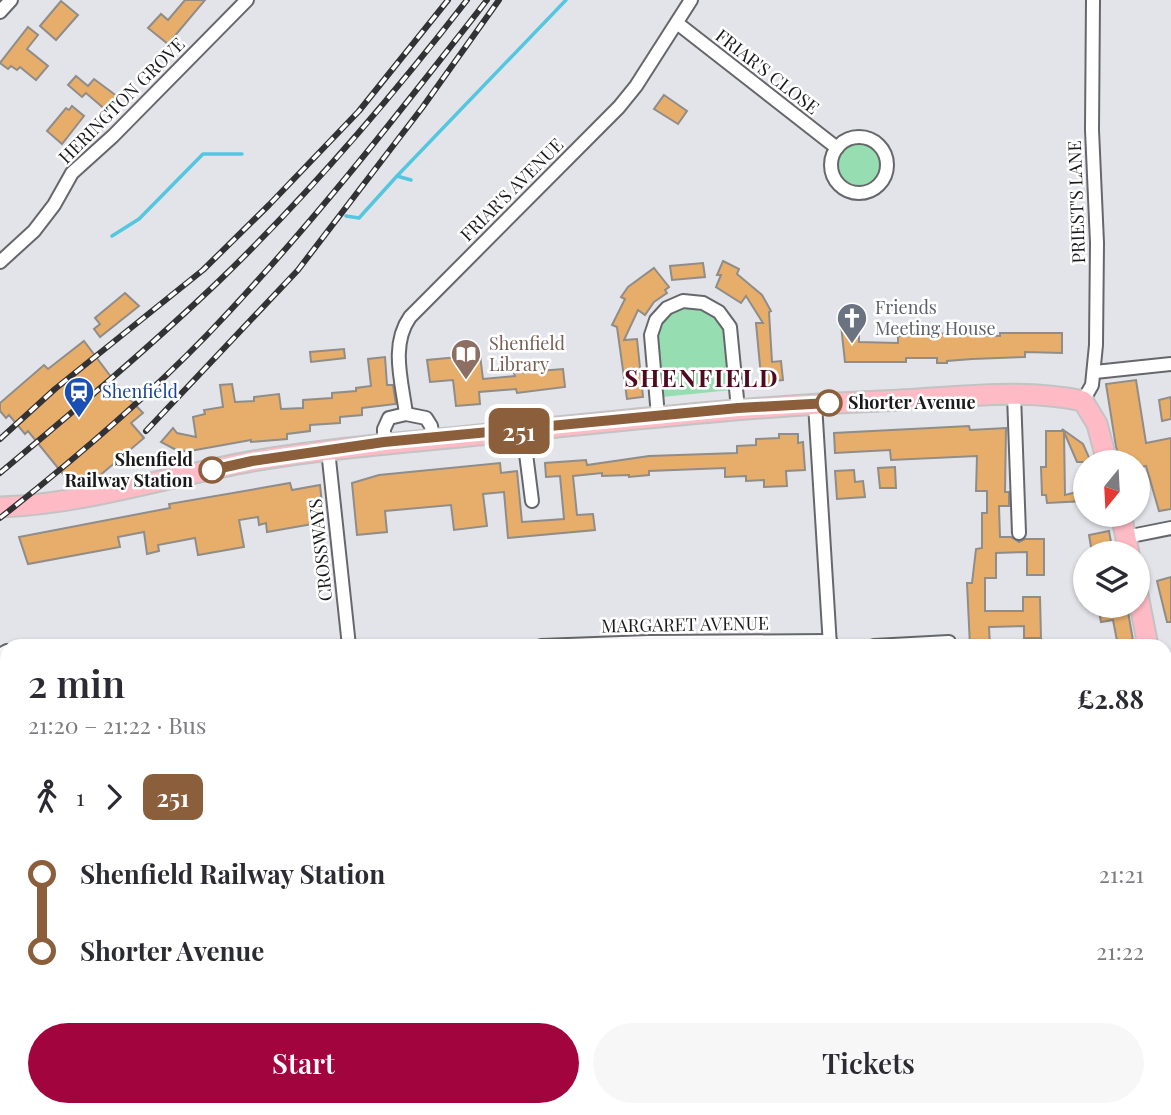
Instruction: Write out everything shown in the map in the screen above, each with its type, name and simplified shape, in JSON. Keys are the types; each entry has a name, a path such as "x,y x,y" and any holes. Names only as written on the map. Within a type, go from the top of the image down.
{"main road":[{"path":"0,507 82,499 252,461 384,442 738,408 815,404 1014,395 1064,397 1083,401 1097,424 1104,450"},
{"path":"1142,618 1146,639"}],"street":[{"path":"0,12 11,0"},
{"name":"HERINGTON GROVE","path":"0,262 34,231 54,205 72,173 113,136 247,0"},
{"name":"FRIAR'S AVENUE","path":"406,414 398,347 404,326 410,317 619,107 636,86 691,0"},
{"name":"PRIEST'S LANE","path":"1083,401 1092,385 1095,372 1097,243 1092,130 1093,0"},
{"name":"FRIAR'S CLOSE","path":"677,23 836,148"},
{"path":"861,136 878,143 887,159 884,177 871,190 862,192 846,189 839,184 832,171 831,163 836,148 843,142 861,136"},
{"path":"658,416 651,335 656,320 667,308 683,301 703,303 719,312 730,327 738,408"},
{"path":"1095,372 1171,364"},
{"path":"1014,395 1019,533"},
{"path":"815,404 830,639"},
{"path":"384,442 384,429 389,418 406,414 426,418 433,438"},
{"path":"523,430 532,501"},
{"name":"CROSSWAYS","path":"328,450 348,639"},
{"path":"1138,541 1171,528"}],"green space":[{"path":"859,142 868,143 875,149 881,156 881,174 875,181 868,187 859,188 850,187 843,181 837,174 836,165 837,156 843,149 850,143"},
{"path":"683,305 711,310 726,327 732,390 662,397 656,344 660,324 671,311"}],"building":[{"path":"185,0 205,0 168,44 148,28 161,14 168,20"},
{"path":"61,1 78,15 56,40 40,26"},
{"path":"28,27 38,35 27,49 48,66 36,80 20,67 17,70 11,66 8,69 0,63"},
{"path":"76,76 88,86 94,79 118,97 107,111 86,93 82,97 68,85"},
{"path":"664,95 687,111 678,124 654,109"},
{"path":"72,106 84,116 62,144 47,131 66,108 69,110"},
{"path":"723,261 739,269 737,274 762,295 771,311 772,362 781,361 783,380 773,381 774,386 762,387 756,323 763,323 746,296 741,303 716,287 721,275 717,275"},
{"path":"703,263 705,277 672,280 670,266"},
{"path":"654,268 669,287 665,290 667,293 654,302 645,315 638,310 624,340 637,339 643,397 627,399 617,327 612,325 625,299 621,297 628,287"},
{"path":"125,293 139,306 100,337 94,329 100,324 95,318"},
{"path":"859,324 859,342 898,343 898,336 905,336 905,332 1000,336 1000,333 1062,333 1062,353 1025,352 1025,357 947,363 937,363 937,358 906,358 906,362 845,362 841,325"},
{"path":"84,341 121,390 143,413 131,423 144,438 91,483 86,480 81,485 76,479 71,484 28,431 25,434 9,415 6,418 0,411 0,403 44,365 48,369"},
{"path":"344,349 345,358 311,362 310,352"},
{"path":"480,355 483,379 515,376 514,373 563,369 565,387 517,393 516,389 479,392 480,404 456,406 453,380 430,382 427,360"},
{"path":"385,357 387,385 393,385 396,404 362,408 362,415 340,417 340,423 310,425 310,431 287,434 287,439 251,440 190,451 178,451 161,442 173,428 177,433 196,437 193,417 205,414 204,410 223,407 220,385 232,384 235,402 254,401 254,397 279,394 281,409 303,408 303,400 332,398 332,393 356,391 356,388 371,386 368,359"},
{"path":"1136,380 1146,443 1171,438 1171,509 1159,511 1150,480 1150,450 1117,450 1106,384"},
{"path":"1171,397 1171,419 1162,421 1159,400"},
{"path":"969,426 970,430 1006,428 1005,492 1009,492 1009,506 999,506 1000,537 1011,537 1019,542 1025,539 1044,539 1044,575 1027,575 1027,552 996,553 996,578 985,578 985,611 1023,611 1023,597 1040,597 1041,638 1024,638 1024,626 989,627 990,639 970,639 967,583 972,583 976,549 982,548 982,513 987,513 987,491 976,491 977,456 891,460 890,450 835,453 834,433"},
{"path":"1062,429 1083,444 1086,450 1073,450 1073,453 1064,432 1065,495 1073,493 1073,502 1047,503 1046,495 1042,495 1041,467 1046,467 1046,431 1063,431"},
{"path":"779,434 798,434 798,443 803,442 805,470 786,471 787,486 764,487 764,480 746,481 746,476 725,477 725,468 649,471 649,475 629,477 602,476 602,473 573,476 577,515 593,514 595,530 508,538 504,492 483,494 487,526 454,530 451,505 385,511 387,532 357,535 352,483 379,475 500,463 501,473 517,471 522,522 564,519 560,476 546,477 545,463 586,460 587,465 649,456 737,453 737,446 756,445 756,439 779,438"},
{"path":"895,467 896,488 880,488 878,468"},
{"path":"854,470 855,482 863,481 865,497 837,499 835,471"},
{"path":"290,483 292,490 320,485 324,522 267,532 266,523 259,525 258,517 239,520 244,547 198,555 195,538 158,545 159,551 147,554 144,532 118,537 120,547 28,564 19,537 170,508 169,504"},
{"path":"1109,531 1111,541 1090,541 1089,535"},
{"path":"1171,577 1171,622 1167,622 1157,581"},
{"path":"1100,618 1129,618 1133,639 1117,639 1113,620 1101,622"}],"waterway":[{"path":"397,176 566,0"},
{"path":"112,236 139,219 203,154 242,154"},
{"path":"346,216 359,218 397,176 411,180"}],"railway":[{"path":"0,439 55,389 203,270 359,111 448,0"},
{"path":"0,473 194,305 253,247 349,144 467,0"},
{"path":"0,518 106,430 207,335 317,213 487,0"},
{"path":"146,431 298,270 422,108 499,0"}],"bus line":[{"name":"251","path":"212,470 252,461 384,442 500,433 738,408 829,403"}],"place":[{"name":"Friends Meeting House","path":"852,345"},
{"name":"Shenfield Library","path":"466,381"},
{"name":"Shorter Avenue","path":"829,403"},
{"name":"Shenfield","path":"79,419"},
{"name":"Shenfield Railway Station","path":"212,470"}],"district":[{"name":"SHENFIELD","path":"702,379"}]}
